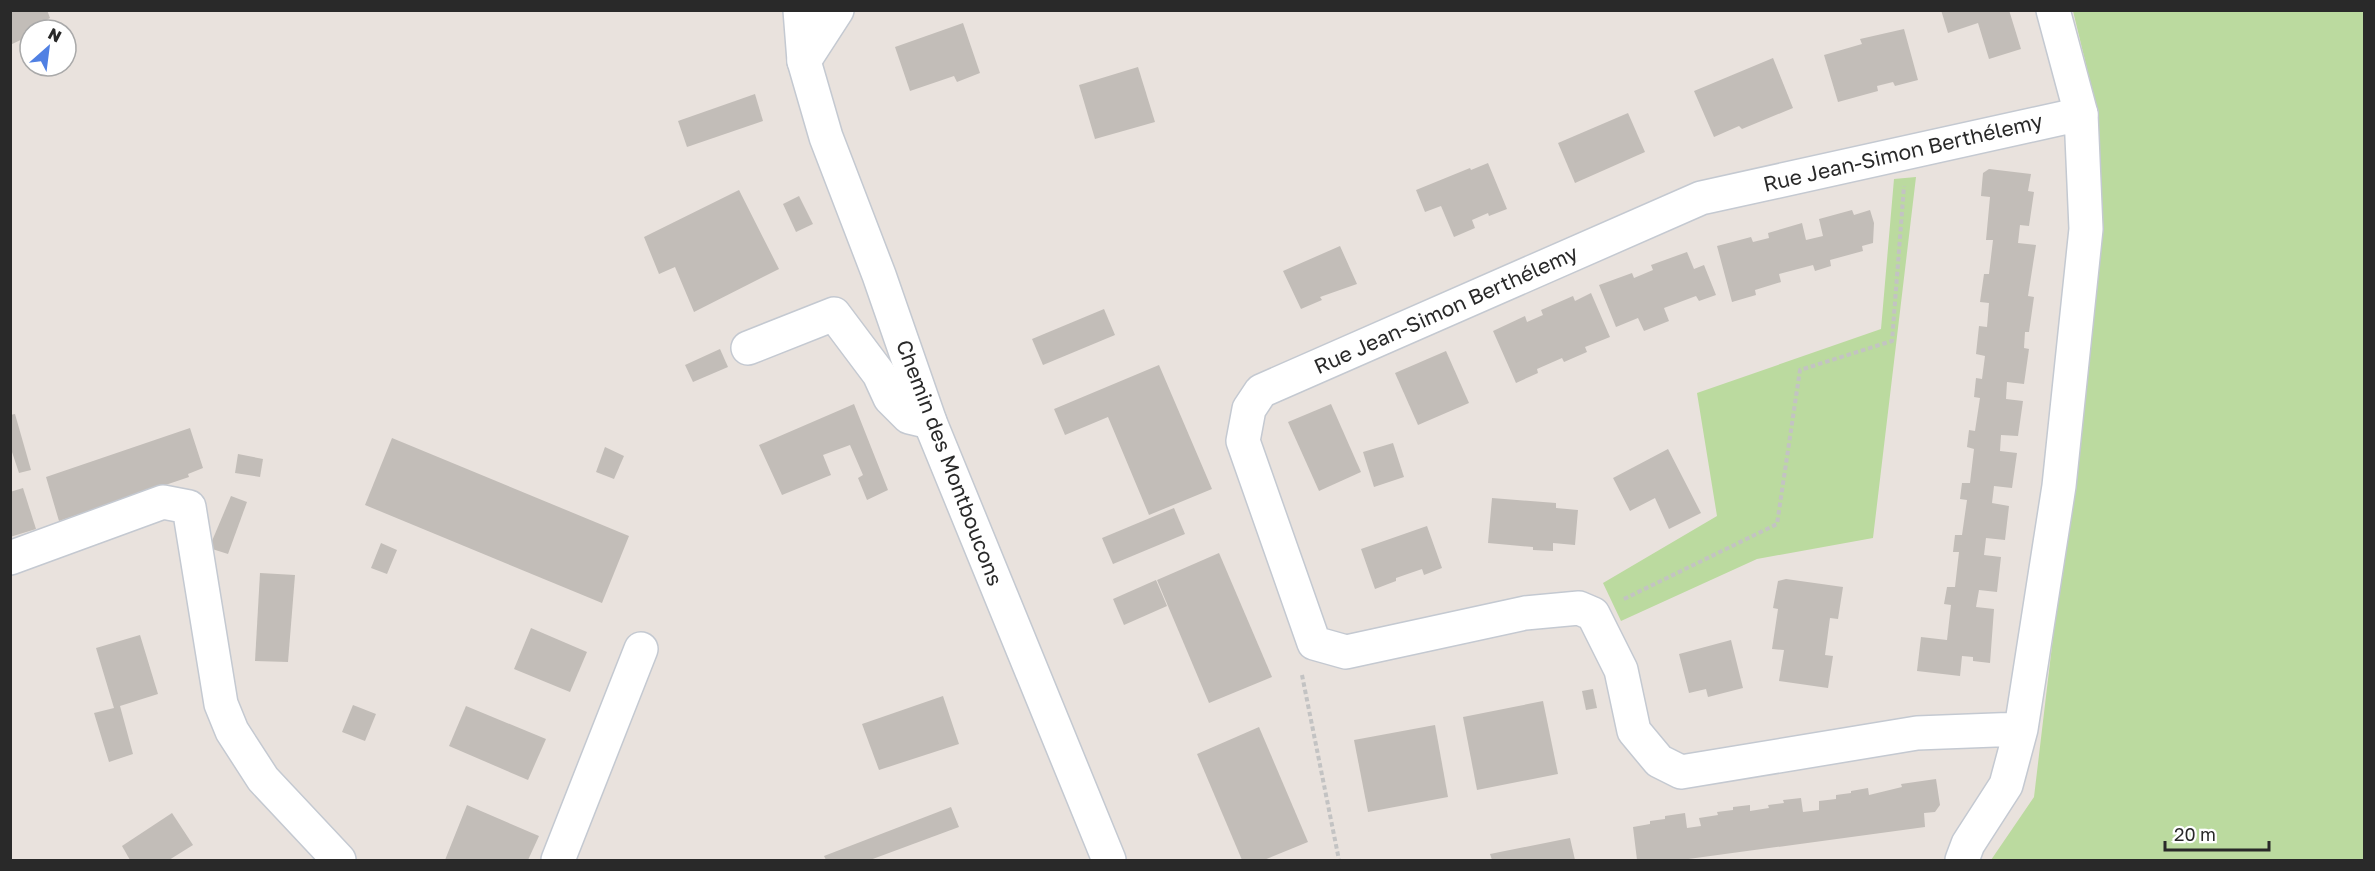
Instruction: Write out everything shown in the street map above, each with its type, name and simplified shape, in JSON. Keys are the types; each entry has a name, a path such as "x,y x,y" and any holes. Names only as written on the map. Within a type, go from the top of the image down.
{"street":[{"name":"Chemin des Montboucons","path":"800,10 804,61 826,137 879,275 930,422 1109,861"},
{"path":"804,61 837,10"},
{"path":"1962,861 1968,844 2006,785 2020,729 2060,486 2086,229 2081,114 2053,10"},
{"name":"Rue Jean-Simon Berthélemy","path":"1593,614 1579,608 1525,613 1347,652 1314,643 1243,441 1249,409 1261,391 1701,198 2081,114"},
{"path":"748,348 834,314 879,374 890,398 909,417 930,422"},
{"path":"10,558 163,502 189,507 220,704 232,731 263,779 339,861"},
{"path":"1593,614 1621,670 1634,731 1659,761 1681,772 1917,733 2020,729"},
{"path":"558,861 640,649"}],"path":[{"path":"1593,614 1777,524 1800,370 1892,341 1907,153"},
{"path":"1300,669 1339,861"}],"green space":[{"path":"2073,11 2364,11 2364,860 1991,860 2034,797 2099,251 2091,85"},
{"path":"1916,177 1873,538 1757,559 1621,621 1603,583 1717,516 1697,393 1881,329 1894,179"}],"building":[{"path":"10,10 47,10 50,18 18,18 18,41 10,45"},
{"path":"1941,10 2009,10 2021,49 1989,59 1978,23 1948,33"},
{"path":"963,23 980,73 957,82 954,76 910,91 895,47"},
{"path":"1904,29 1918,80 1895,86 1893,82 1877,86 1878,91 1838,102 1824,55 1862,44 1860,39"},
{"path":"1773,58 1793,108 1742,129 1739,126 1714,137 1694,91"},
{"path":"1138,67 1155,122 1095,139 1079,85"},
{"path":"755,94 763,121 687,147 678,121"},
{"path":"1628,113 1645,152 1575,183 1558,143"},
{"path":"1488,163 1507,209 1489,216 1488,213 1472,220 1475,228 1454,237 1441,206 1425,212 1416,190"},
{"path":"1989,169 2031,174 2028,191 2034,192 2029,226 2020,225 2018,243 2036,245 2028,296 2034,297 2029,332 2025,332 2024,348 2029,349 2024,384 2007,382 2006,399 2023,401 2018,436 2001,435 2000,451 2017,453 2012,488 1994,486 1992,503 2009,506 2005,540 1986,538 1984,555 2001,557 1997,592 1979,590 1976,607 1994,609 1990,663 1973,661 1973,657 1962,656 1960,676 1917,671 1921,637 1947,640 1951,605 1944,604 1947,587 1955,587 1959,552 1953,552 1955,535 1962,535 1967,500 1960,499 1962,483 1970,483 1974,449 1967,447 1969,430 1975,431 1980,398 1974,397 1976,378 1982,379 1985,356 1976,354 1979,326 1987,327 1989,303 1980,302 1984,274 1989,274 1993,240 1986,240 1990,197 1981,196 1983,173"},
{"path":"739,190 779,269 694,312 675,267 659,274 644,237"},
{"path":"799,196 813,224 796,232 783,204"},
{"path":"1852,210 1854,215 1870,210 1874,223 1873,243 1862,246 1863,251 1830,260 1831,266 1815,271 1813,265 1779,274 1781,282 1755,290 1756,295 1732,302 1717,246 1751,237 1753,242 1769,238 1768,233 1802,223 1806,240 1823,236 1819,219"},
{"path":"1340,246 1357,284 1320,297 1322,300 1301,309 1283,271"},
{"path":"1687,252 1694,269 1704,265 1716,295 1699,301 1696,296 1664,308 1669,321 1644,331 1638,318 1616,327 1599,285 1632,273 1634,278 1653,270 1651,265"},
{"path":"1591,293 1610,337 1585,347 1587,352 1564,362 1562,358 1537,369 1538,373 1516,383 1493,331 1525,316 1527,322 1543,315 1541,310 1573,296 1575,301"},
{"path":"1104,309 1115,335 1043,365 1032,339"},
{"path":"720,349 728,367 693,382 685,365"},
{"path":"1446,351 1469,403 1418,425 1395,373"},
{"path":"1159,365 1212,489 1149,515 1108,417 1065,435 1054,409"},
{"path":"854,404 888,490 867,500 858,478 863,475 850,445 823,455 831,475 782,495 759,445"},
{"path":"1331,404 1361,472 1319,491 1288,422"},
{"path":"15,414 31,470 19,473 10,446 10,415"},
{"path":"190,428 203,468 188,474 189,477 59,521 46,477"},
{"path":"392,438 629,536 602,603 365,505"},
{"path":"1393,443 1404,477 1374,487 1363,452"},
{"path":"605,447 624,456 614,479 596,472"},
{"path":"1668,449 1701,513 1669,529 1655,498 1630,511 1613,478"},
{"path":"238,454 263,459 260,477 235,473"},
{"path":"23,488 36,529 10,537 10,492"},
{"path":"231,496 247,502 228,554 209,548"},
{"path":"1492,498 1556,503 1556,508 1578,510 1575,545 1553,543 1553,551 1488,543"},
{"path":"1174,508 1185,534 1113,564 1102,538"},
{"path":"1427,526 1442,568 1424,575 1422,569 1396,578 1396,581 1375,589 1361,549"},
{"path":"381,543 397,550 387,574 371,568"},
{"path":"1219,553 1272,677 1209,703 1157,580"},
{"path":"260,573 295,575 288,662 255,661"},
{"path":"1786,579 1843,587 1838,619 1830,618 1825,655 1833,656 1828,688 1779,681 1784,650 1772,649 1778,609 1773,608 1778,581"},
{"path":"1156,580 1167,606 1124,625 1113,599"},
{"path":"531,628 587,652 570,692 514,669"},
{"path":"140,635 158,694 120,706 133,754 109,762 94,713 114,708 96,648"},
{"path":"1731,640 1743,688 1708,697 1706,689 1689,693 1679,654"},
{"path":"1593,689 1597,708 1586,710 1582,691"},
{"path":"943,696 959,744 879,770 862,724"},
{"path":"1543,701 1558,774 1477,790 1463,717"},
{"path":"353,705 376,714 365,741 342,732"},
{"path":"466,706 546,739 528,780 449,746"},
{"path":"1435,725 1448,797 1368,812 1354,740"},
{"path":"1259,727 1308,842 1264,860 1242,860 1197,754"},
{"path":"1936,779 1940,805 1935,812 1924,813 1925,827 1681,860 1637,860 1633,827 1665,819 1665,816 1685,813 1687,828 1701,826 1699,818 1718,815 1717,812 1733,810 1733,807 1750,805 1750,811 1784,803 1783,800 1801,798 1803,812 1819,810 1819,801 1836,799 1836,795 1851,793 1851,791 1868,788 1869,795 1902,787 1901,784"},
{"path":"467,805 539,836 528,860 445,860"},
{"path":"951,807 959,827 870,860 826,860 824,856"},
{"path":"172,813 193,845 169,860 130,860 122,846"},
{"path":"1570,838 1575,860 1492,860 1490,854"}]}
